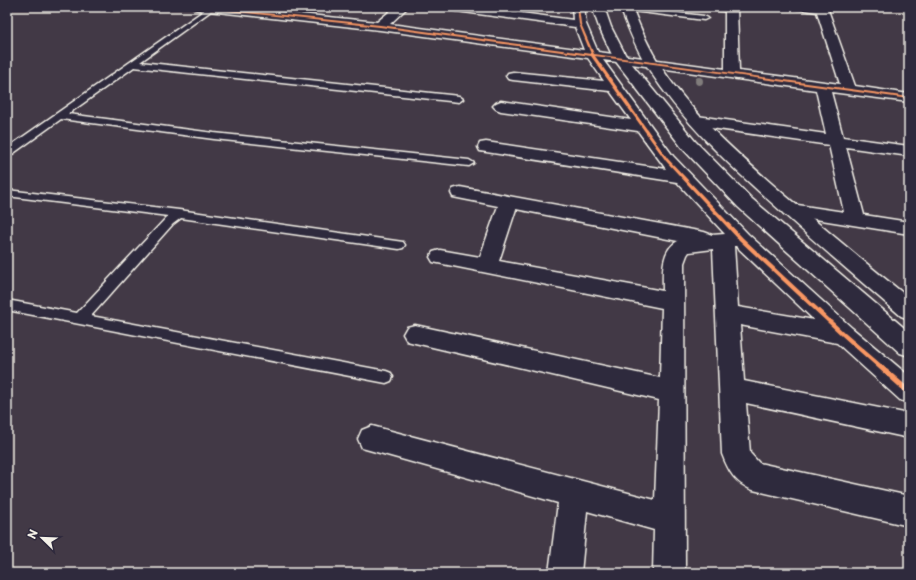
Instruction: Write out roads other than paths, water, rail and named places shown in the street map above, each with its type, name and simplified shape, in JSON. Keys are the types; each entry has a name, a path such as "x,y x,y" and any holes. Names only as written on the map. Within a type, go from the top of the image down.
{"street":[{"path":"199,7 380,26 909,98"},
{"path":"380,26 402,7"},
{"path":"450,7 580,24"},
{"path":"578,7 580,24 593,56 667,160 682,177 728,240 844,335 909,392"},
{"path":"598,7 605,27 621,59 689,145 746,203 909,346"},
{"path":"801,7 822,8 849,90"},
{"path":"627,8 631,21 651,63 697,121 736,162 909,310"},
{"path":"731,8 732,73"},
{"path":"513,76 616,88"},
{"path":"822,86 856,220"},
{"path":"501,106 644,128"},
{"path":"697,121 909,151"},
{"path":"486,147 682,177"},
{"path":"460,193 728,240"},
{"path":"487,266 509,202"},
{"path":"791,210 909,228"},
{"path":"669,573 674,264 677,252 683,246 728,240"},
{"path":"728,240 727,314 736,454 739,463 745,471 753,476 909,511"},
{"path":"440,257 674,302"},
{"path":"727,314 844,335"},
{"path":"416,334 672,392"},
{"path":"732,389 909,426"},
{"path":"372,439 670,519"},
{"path":"565,573 574,494"}],"lane":[{"path":"706,7 731,8"},
{"path":"7,153 212,8"},
{"path":"627,8 674,11 704,18"},
{"path":"133,64 459,99"},
{"path":"59,116 214,136 469,162"},
{"path":"7,193 179,214 398,245"},
{"path":"80,319 169,221 179,214"},
{"path":"7,305 386,377"}]}
